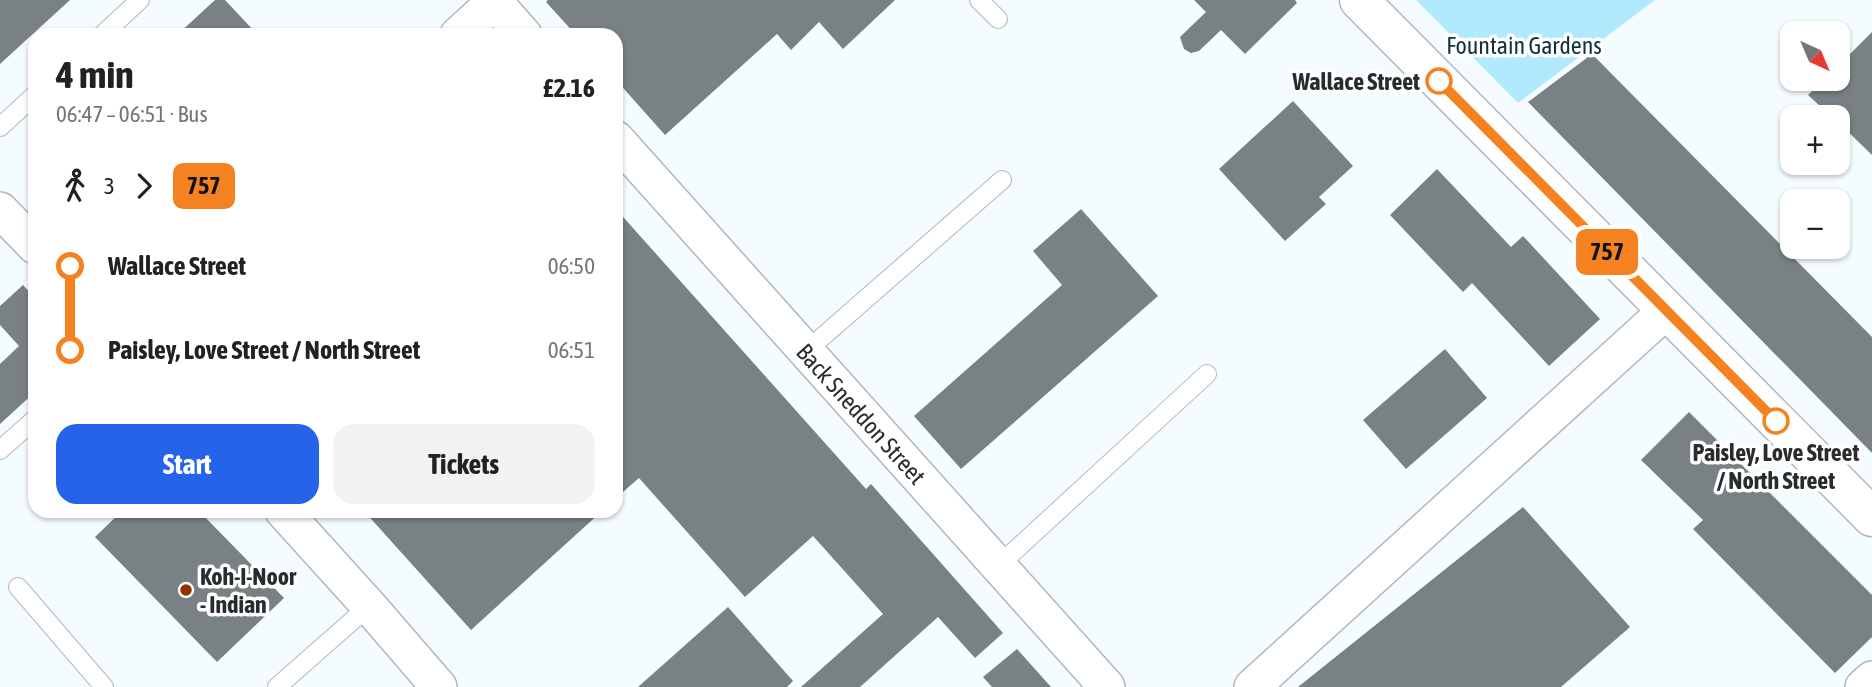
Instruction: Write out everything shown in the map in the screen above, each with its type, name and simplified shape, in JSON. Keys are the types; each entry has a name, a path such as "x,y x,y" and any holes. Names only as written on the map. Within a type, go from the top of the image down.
{"street":[{"path":"1359,0 1872,517"},
{"path":"465,28 494,1 518,28"},
{"name":"Back Sneddon Street","path":"623,147 1107,687"},
{"path":"0,210 28,239"},
{"path":"1252,687 1666,311"},
{"path":"289,518 439,687"},
{"path":"1863,687 1872,680"}],"lane":[{"path":"110,28 140,0"},
{"path":"979,0 998,19"},
{"path":"0,127 28,101"},
{"path":"805,352 1002,180"},
{"path":"998,566 1207,374"},
{"path":"0,450 28,425"},
{"path":"18,587 104,687"},
{"path":"277,687 369,606"}],"green space":[{"name":"Fountain Gardens","path":"1416,0 1655,0 1518,103"}],"building":[{"path":"0,0 70,0 39,28 28,28 28,38 0,64"},
{"path":"215,0 225,0 251,28 185,28"},
{"path":"895,0 843,49 819,22 791,50 777,34 665,135 623,88 623,28 570,28 546,2"},
{"path":"1194,0 1295,0 1297,3 1245,54 1221,30 1199,51 1191,53 1184,49 1180,37 1206,12"},
{"path":"1872,32 1872,155 1850,134 1850,105 1819,105 1808,95 1812,91 1850,91 1850,54"},
{"path":"1592,54 1780,244 1780,259 1795,259 1872,337 1872,453 1528,102"},
{"path":"1293,101 1353,166 1319,197 1326,204 1285,241 1219,169"},
{"path":"1437,169 1511,247 1523,236 1600,319 1549,366 1472,283 1463,292 1390,215"},
{"path":"1081,209 1158,296 961,469 914,416 1062,285 1033,251"},
{"path":"623,217 866,489 871,484 1003,633 975,658 938,617 860,687 801,687 883,614 813,536 745,597 639,478 623,492"},
{"path":"23,285 28,290 28,398 0,424 0,364 19,346 0,325 0,306"},
{"path":"1445,349 1487,398 1406,469 1363,420"},
{"path":"1689,412 1872,595 1872,637 1835,673 1693,529 1703,520 1641,460"},
{"path":"1523,507 1630,627 1561,687 1298,687"},
{"path":"115,518 206,518 284,598 217,662 95,537"},
{"path":"370,518 594,518 471,630"},
{"path":"728,607 793,681 787,687 638,687"},
{"path":"1017,649 1051,687 992,687 983,677"}],"bus line":[{"name":"757","path":"1439,81 1776,421"}],"place":[{"name":"Wallace Street","path":"1439,81"},
{"name":"Paisley, Love Street / North Street","path":"1776,421"},
{"name":"Koh-I-Noor - Indian","path":"186,590"}]}
